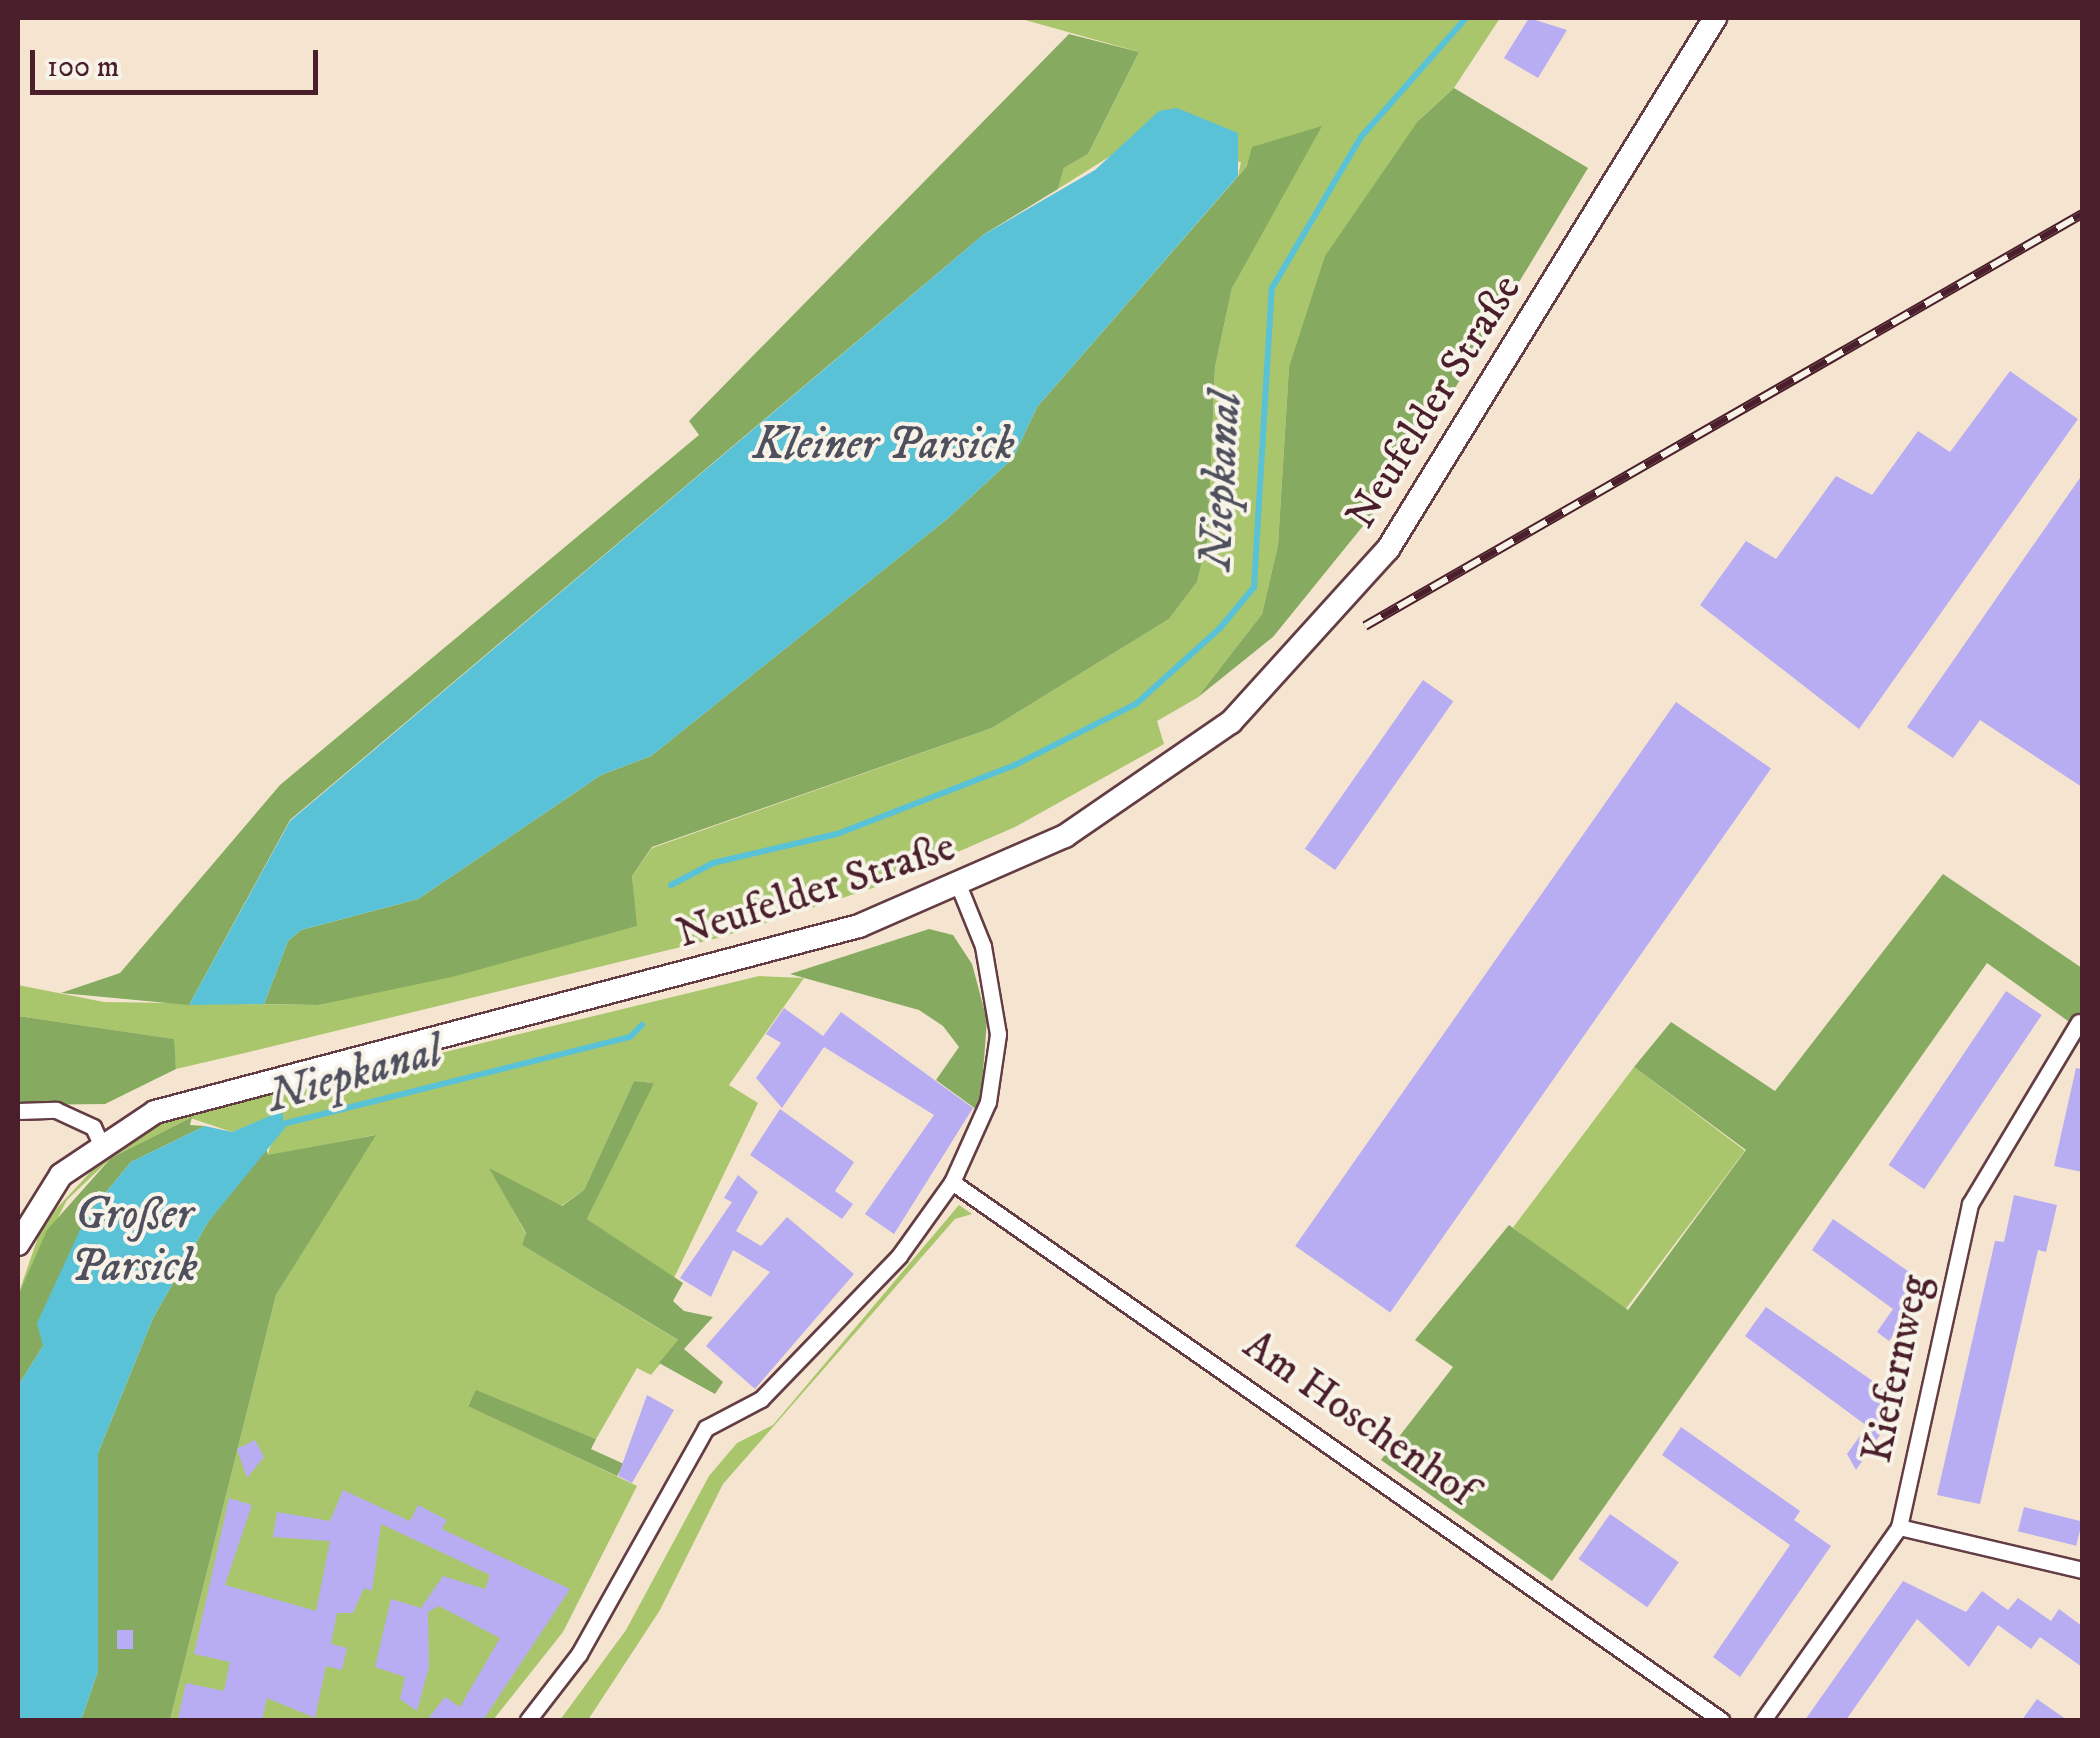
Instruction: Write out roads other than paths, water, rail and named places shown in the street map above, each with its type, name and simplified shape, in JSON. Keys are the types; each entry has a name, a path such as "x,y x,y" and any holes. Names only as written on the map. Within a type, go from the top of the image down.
{"main road":[{"name":"Neufelder Straße","path":"18,1244 42,1197 100,1142 228,1086 807,942 960,889 1157,776 1232,722 1314,642 1388,549 1715,18"}],"street":[{"path":"528,1720 588,1638 706,1428 761,1399 899,1256 952,1182 988,1102 998,1034 984,946 960,889"},
{"name":"Kiefernweg","path":"1764,1720 1899,1526 1970,1204 2079,1022"},
{"path":"18,1111 56,1110 93,1127 100,1142"},
{"name":"Am Hoschenhof","path":"952,1182 1721,1720"},
{"path":"1899,1526 2082,1570"}],"water":[{"name":"Kleiner Parsick","path":"1177,108 1238,133 1238,176 1037,407 1013,458 947,519 651,756 601,775 418,899 301,930 288,941 264,1004 189,1005 290,821 983,235 1095,170 1159,111"},
{"name":"Großer Parsick","path":"282,1111 285,1128 208,1222 153,1318 98,1453 98,1671 81,1720 18,1720 18,1386 43,1346 37,1323 87,1215 131,1162 205,1126 232,1132"}],"waterway":[{"name":"Niepkanal","path":"671,885 713,863 837,834 1015,765 1136,704 1220,628 1254,587 1272,288 1361,137 1466,18"},
{"name":"Niepkanal","path":"279,1125 630,1037 642,1025"}],"railway":[{"path":"1365,626 2082,214"}]}
